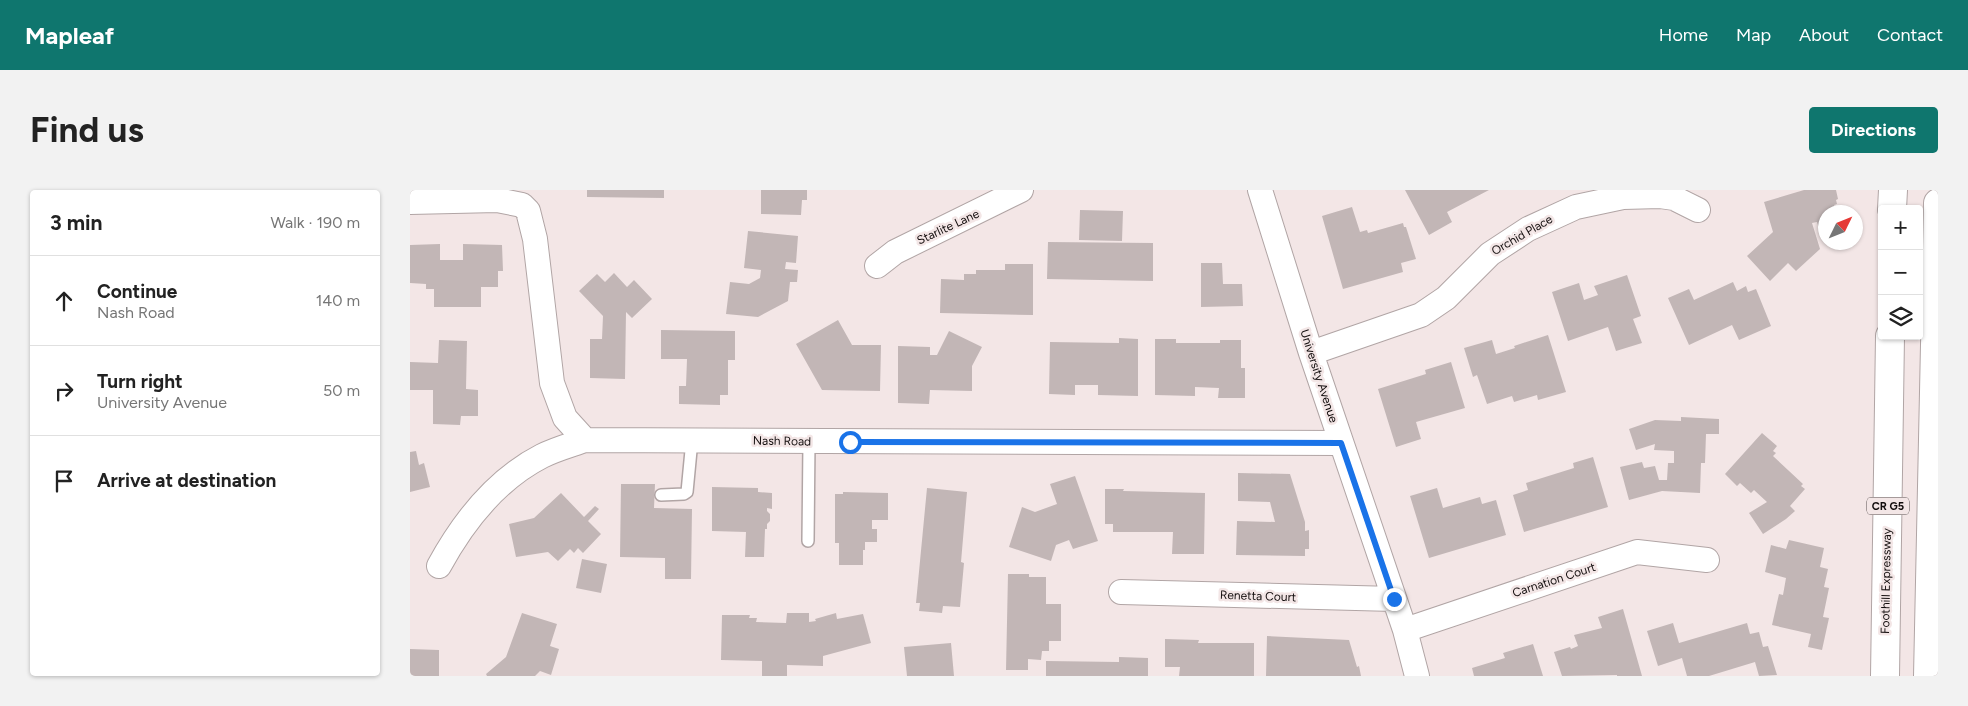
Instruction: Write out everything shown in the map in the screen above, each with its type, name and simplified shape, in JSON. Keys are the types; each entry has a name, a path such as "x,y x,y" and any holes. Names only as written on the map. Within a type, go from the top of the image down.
{"highway":[{"path":"1892,190 1892,205"},
{"path":"1928,676 1938,203"},
{"name":"Foothill Expressway","path":"1885,676 1890,340"}],"street":[{"name":"Starlite Lane","path":"877,266 895,252 1021,190"},
{"name":"University Avenue","path":"1260,190 1311,353 1394,599 1417,676"},
{"name":"Orchid Place","path":"1311,353 1421,315 1446,298 1490,254 1528,229 1576,207 1623,197 1644,196 1674,198 1698,210"},
{"path":"410,202 498,200 522,205 528,211 535,239 552,383 565,418 585,440 542,456 506,481 490,496 462,529 439,566"},
{"name":"Nash Road","path":"585,440 1341,443"},
{"name":"Carnation Court","path":"1404,630 1637,552 1707,560"},
{"name":"Renetta Court","path":"1121,592 1394,599"}],"lane":[{"path":"661,495 684,494 687,492 692,440"},
{"path":"808,540 809,442"}],"building":[{"path":"587,190 664,190 664,198 587,197"},
{"path":"761,190 807,190 807,200 802,200 801,215 761,214"},
{"path":"1405,190 1489,190 1447,212 1452,222 1429,235"},
{"path":"1804,190 1836,190 1838,199 1836,200 1837,204 1834,205 1818,205 1818,225 1817,222 1812,223 1819,250 1796,271 1788,263 1770,281 1747,256 1773,232 1764,202"},
{"path":"1352,207 1360,232 1367,230 1368,233 1403,223 1416,259 1401,263 1403,272 1343,289 1322,216"},
{"path":"1080,210 1123,211 1122,241 1079,240"},
{"path":"748,231 798,236 796,263 786,262 785,269 798,270 797,282 790,282 788,301 758,317 726,314 730,282 749,284 760,278 761,270 744,268"},
{"path":"1048,242 1153,243 1153,281 1047,279"},
{"path":"440,244 440,260 463,260 463,244 502,245 503,271 498,271 498,287 481,287 481,307 434,307 434,289 426,289 426,284 410,283 410,245"},
{"path":"1201,263 1222,263 1223,284 1242,284 1243,306 1201,307"},
{"path":"1005,264 1033,264 1033,315 940,313 941,279 964,280 964,274 976,274 976,270 1005,270"},
{"path":"614,273 627,287 634,280 652,299 632,318 626,312 625,379 590,378 590,339 602,339 603,316 579,291 597,274 605,282"},
{"path":"1627,275 1641,316 1633,319 1642,343 1616,351 1608,327 1568,341 1552,292 1579,283 1584,300 1598,295 1594,286"},
{"path":"1733,282 1737,291 1746,286 1748,292 1756,289 1771,326 1739,340 1732,325 1689,345 1668,298 1689,289 1694,300"},
{"path":"838,320 852,345 881,345 880,391 822,390 796,344"},
{"path":"661,330 735,331 735,360 728,360 728,395 720,395 720,405 679,404 679,386 686,386 687,359 661,359"},
{"path":"949,331 982,347 972,366 972,391 930,390 929,404 898,403 898,346 930,347 930,355 937,355"},
{"path":"1548,335 1566,392 1538,400 1537,395 1514,402 1512,396 1487,404 1477,375 1473,377 1464,348 1492,340 1496,354"},
{"path":"1119,338 1138,339 1138,396 1098,395 1098,385 1075,385 1075,395 1049,394 1050,342 1119,343"},
{"path":"1155,339 1176,339 1176,343 1220,343 1220,340 1241,340 1241,368 1245,368 1245,398 1218,398 1219,388 1195,387 1195,396 1155,395"},
{"path":"439,340 467,341 466,389 478,390 478,416 461,416 460,425 433,424 433,390 410,390 410,362 438,363"},
{"path":"1451,362 1465,408 1416,422 1421,439 1396,447 1378,389 1426,374 1425,370"},
{"path":"1681,417 1719,419 1719,434 1706,434 1705,463 1701,463 1700,493 1662,491 1629,500 1620,467 1642,462 1644,468 1655,466 1659,480 1667,480 1668,463 1674,463 1674,451 1654,450 1655,444 1636,450 1629,429 1655,420 1681,421"},
{"path":"1762,433 1777,446 1773,451 1776,453 1773,456 1803,484 1801,486 1805,489 1790,506 1795,511 1763,534 1749,513 1767,502 1754,490 1751,493 1740,483 1737,486 1725,474"},
{"path":"416,451 419,465 424,463 430,487 410,492 410,452"},
{"path":"1593,457 1608,507 1524,532 1513,495 1528,490 1526,483 1574,468 1573,463"},
{"path":"1238,473 1290,474 1305,522 1305,531 1309,530 1309,549 1305,549 1305,556 1236,555 1237,521 1275,522 1270,502 1238,501"},
{"path":"1075,476 1098,541 1073,549 1069,540 1056,545 1051,561 1009,547 1022,507 1035,512 1057,504 1050,484"},
{"path":"621,484 655,484 654,508 692,509 691,579 665,579 665,558 620,557"},
{"path":"712,487 758,488 758,492 772,493 772,509 767,508 770,514 770,521 767,524 767,529 765,529 764,557 745,557 746,532 712,531"},
{"path":"927,488 967,492 961,562 964,563 960,607 943,606 942,613 919,611 920,603 916,603"},
{"path":"1437,488 1443,508 1480,497 1482,504 1496,500 1506,535 1429,558 1410,496"},
{"path":"1105,489 1205,493 1204,554 1172,554 1173,532 1113,532 1113,524 1105,524"},
{"path":"843,492 888,493 888,520 872,520 872,529 877,529 877,542 865,542 863,565 839,565 839,543 835,543 835,494 843,494"},
{"path":"561,493 584,517 595,506 599,509 588,521 601,534 583,553 578,548 574,553 570,549 558,561 548,552 516,557 509,524 534,518"},
{"path":"1789,540 1824,548 1820,567 1828,569 1824,587 1829,588 1823,617 1829,618 1822,650 1808,647 1811,634 1772,625 1779,594 1783,595 1786,578 1765,572 1771,545 1786,549"},
{"path":"582,559 607,564 601,593 576,588"},
{"path":"1008,574 1029,574 1029,577 1046,577 1046,604 1061,604 1061,641 1049,641 1049,651 1042,651 1041,660 1028,659 1028,670 1006,670"},
{"path":"1623,609 1642,676 1562,676 1554,652 1578,646 1574,635 1602,628 1598,617"},
{"path":"522,613 557,624 550,646 559,649 551,675 540,671 535,676 487,676 486,674 506,657"},
{"path":"787,613 809,613 809,622 836,613 837,619 863,614 871,643 823,656 823,666 787,665 787,676 762,676 762,661 721,660 722,615 750,615 749,618 757,618 756,622 786,623"},
{"path":"1673,623 1679,643 1747,623 1750,634 1759,632 1763,647 1768,646 1777,675 1759,676 1755,662 1709,676 1687,676 1682,658 1658,666 1647,631"},
{"path":"1267,636 1349,640 1361,676 1266,676"},
{"path":"1165,639 1199,640 1198,643 1254,643 1254,676 1179,676 1180,667 1165,667"},
{"path":"951,643 954,676 907,676 904,647"},
{"path":"1533,644 1543,676 1474,676 1472,668 1505,658 1503,653"},
{"path":"410,649 439,650 439,676 410,676"},
{"path":"1119,657 1148,658 1148,676 1046,676 1046,661 1119,662"}],"route":[{"path":"850,442 1341,443 1394,599"}]}
